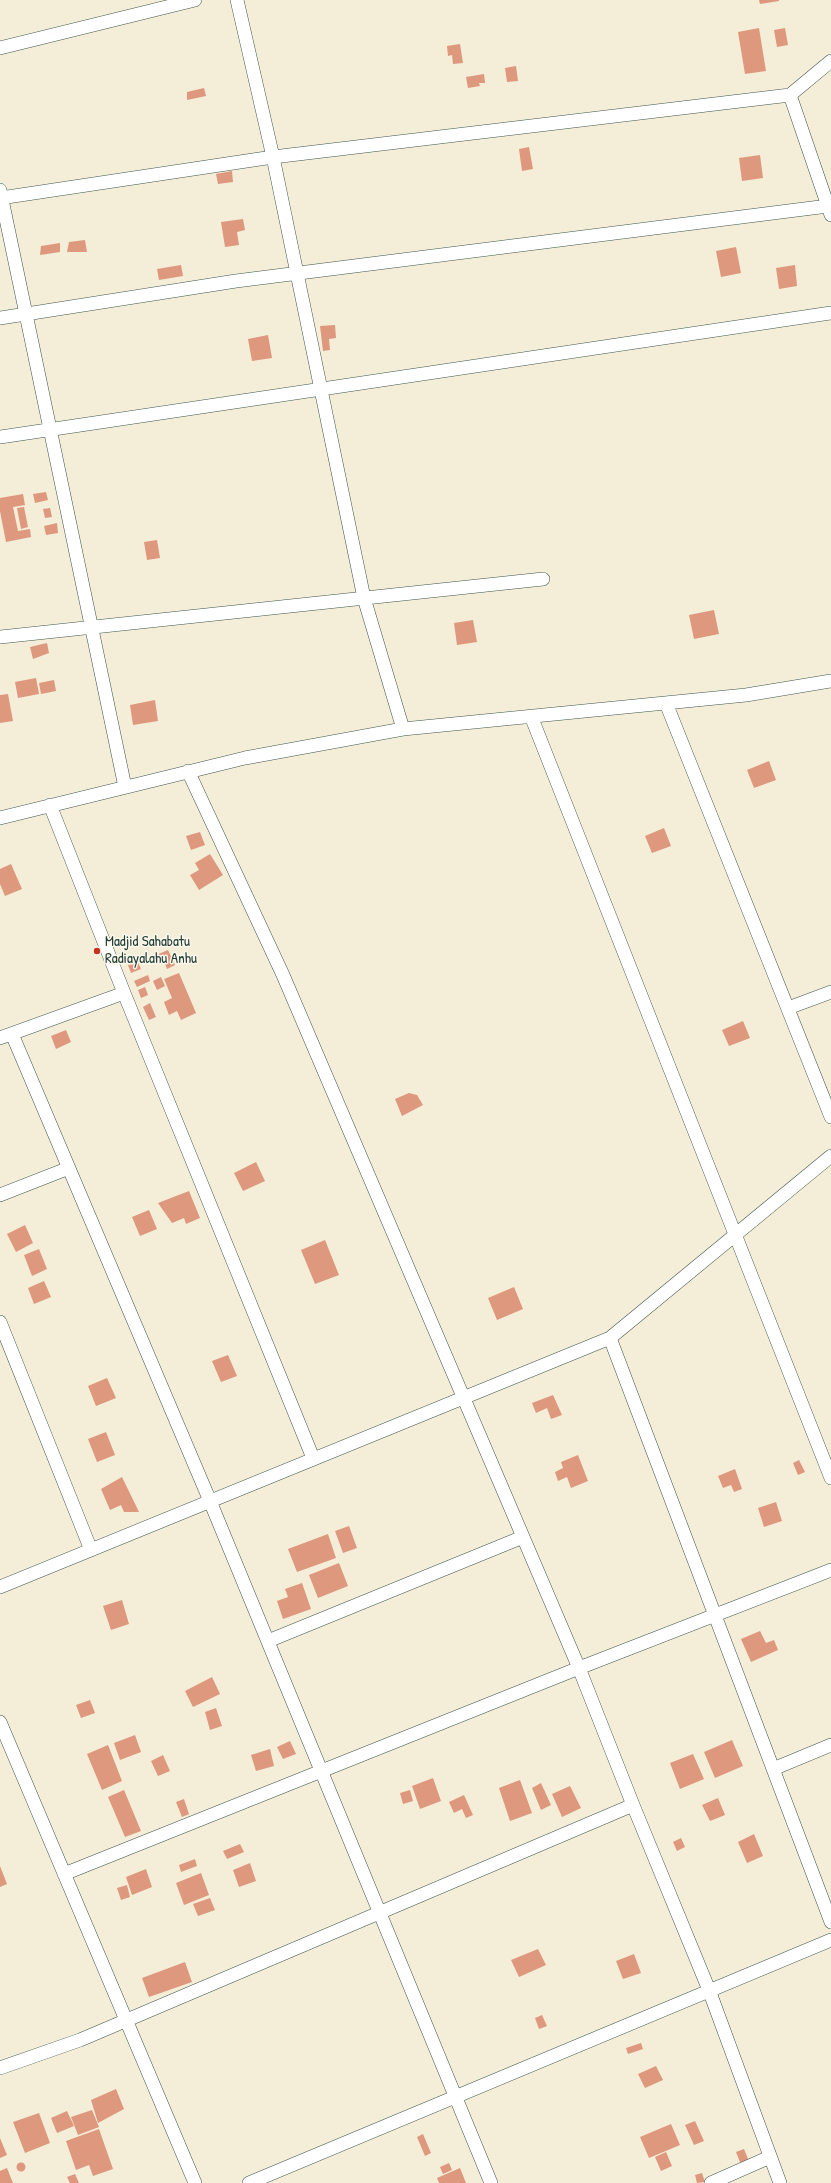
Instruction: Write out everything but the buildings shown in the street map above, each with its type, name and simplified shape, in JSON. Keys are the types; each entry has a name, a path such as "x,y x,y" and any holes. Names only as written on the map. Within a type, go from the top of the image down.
{"street":[{"path":"0,48 195,0"},
{"path":"237,0 273,157 364,598 403,729"},
{"path":"124,787 1,195 273,157 790,94 831,61"},
{"path":"0,318 236,281 297,273 829,211 790,94"},
{"path":"0,437 831,313"},
{"path":"0,637 543,579"},
{"path":"0,818 245,758 403,729 746,695 831,681"},
{"path":"666,703 831,1117"},
{"path":"531,716 831,1478"},
{"path":"188,771 283,975 465,1396 579,1668 633,1805 709,1990 780,2183"},
{"path":"50,805 124,993 313,1458"},
{"path":"788,1008 831,992"},
{"path":"124,993 6,1036 69,1168 210,1501 491,2183"},
{"path":"0,1587 610,1338 831,1156"},
{"path":"0,1194 69,1168"},
{"path":"0,1322 91,1550"},
{"path":"610,1338 831,1922"},
{"path":"268,1641 523,1537"},
{"path":"64,1874 579,1668 831,1570"},
{"path":"0,1722 195,2183"},
{"path":"773,1769 831,1745"},
{"path":"0,2068 80,2040 633,1805"},
{"path":"249,2183 831,1940"},
{"path":"711,2183 770,2157"}],"place":[{"name":"Madjid Sahabatu Radiayalahu Anhu","path":"97,951"}]}
